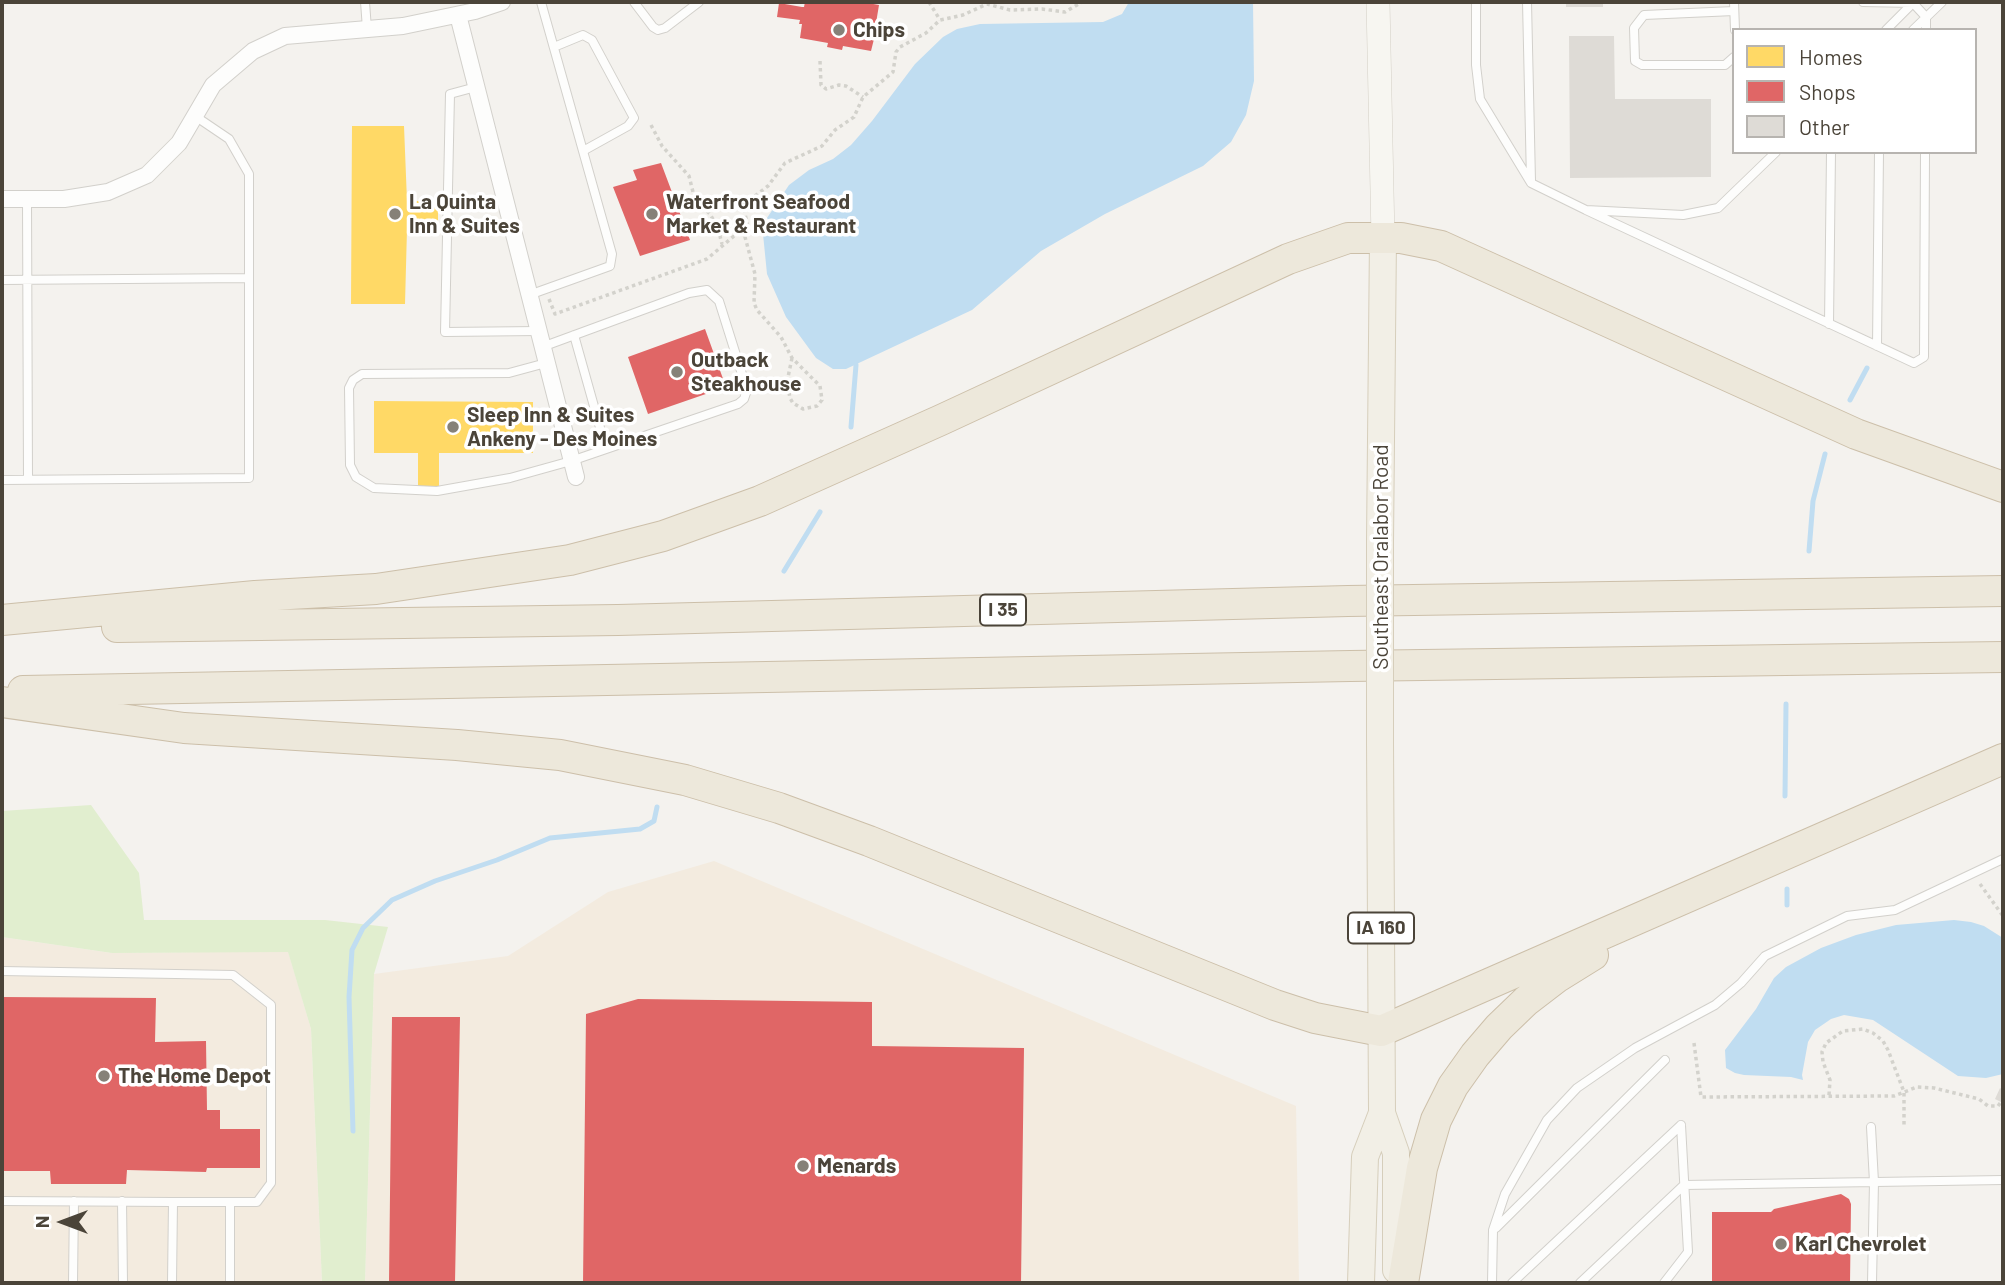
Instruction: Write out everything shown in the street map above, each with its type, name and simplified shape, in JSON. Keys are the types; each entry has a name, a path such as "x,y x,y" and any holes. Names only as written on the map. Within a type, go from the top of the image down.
{"highway":[{"path":"2,620 255,596 376,589 570,560 663,536 760,501 1287,260 1348,238 1401,238 1441,246 1856,434 2003,487"},
{"name":"I 35","path":"2,628 618,620 1362,601 2003,591"},
{"path":"2,691 2003,657"},
{"path":"2,702 184,728 457,745 560,755 685,780 779,808 869,841 1275,1005 1315,1018 1381,1031 2003,759"},
{"path":"1403,1283 1422,1168 1436,1119 1475,1055 1526,1001 1556,978 1744,872"}],"main road":[{"name":"Southeast Oralabor Road","path":"1378,2 1383,238 1382,1113 1396,1153 1396,1283"},
{"name":"Southeast Oralabor Road","path":"1361,1283 1365,1157 1382,1113"}],"street":[{"path":"2,199 64,199 108,192 147,175 179,143 213,85 253,51 285,36 403,26 458,15 502,2"},
{"path":"458,15 476,87 537,292 542,347 574,469"}],"lane":[{"path":"365,2 367,29"},
{"path":"537,292 610,266 612,254 541,2"},
{"path":"634,2 653,27 659,30 699,2"},
{"path":"1476,2 1476,65 1480,99 1531,183 1914,363 1924,357 1925,154"},
{"path":"1528,2 1531,183"},
{"path":"1863,2 1913,3 1926,17 1926,28"},
{"path":"1915,28 1942,2"},
{"path":"1888,28 1913,3"},
{"path":"1732,59 1725,65 1642,65 1635,61 1634,28 1644,15 1734,6 1735,28"},
{"path":"554,47 583,36 592,40 634,118 628,126 583,151"},
{"path":"476,87 450,94 445,332 542,347"},
{"path":"2,480 249,478 249,174 229,139 195,116"},
{"path":"1586,210 1683,215 1718,208 1774,154"},
{"path":"1829,324 1831,154"},
{"path":"1877,346 1879,154"},
{"path":"27,199 28,480"},
{"path":"2,279 249,278"},
{"path":"707,290 719,301 747,390 738,404 606,449 574,469 437,491 373,488 356,477 350,465 349,388 353,380 362,374 509,373 542,347 574,335 690,293 707,290"},
{"path":"574,335 606,449"},
{"path":"1492,1283 1493,1230 1505,1194 1523,1158 1547,1120 1577,1088 1635,1048 1715,1005 1741,983 1765,956 1847,916 1895,910 2003,859"},
{"path":"2,971 233,975 271,1005 271,1183 257,1202 2,1200"},
{"path":"1493,1230 1665,1060"},
{"path":"1512,1283 1681,1125 1688,1252 1664,1283"},
{"path":"1871,1127 1874,1182 1872,1283"},
{"path":"1580,1283 1684,1185 2003,1180"},
{"path":"73,1283 74,1201"},
{"path":"122,1201 123,1283"},
{"path":"172,1283 173,1202"},
{"path":"230,1202 230,1283"}],"path":[{"path":"929,2 940,20"},
{"path":"792,358 786,382 790,398 803,409 817,405 822,400 820,386 792,358 781,337 754,303 755,274 745,232 747,223 744,209 747,202 768,186 785,163 817,149 835,130 854,117 863,97 893,72 896,52 900,47 926,33 940,20 963,15 987,4 1010,10 1065,12 1082,2"},
{"path":"820,61 821,85 827,89 846,86 863,97"},
{"path":"651,125 662,146 689,176 695,200 710,214 718,228 722,244"},
{"path":"537,292 555,314 707,259 722,244 745,232"},
{"path":"1974,873 1988,898 2003,916"},
{"path":"1829,1096 1830,1080 1822,1052 1826,1043 1833,1035 1852,1029 1873,1033 1883,1041 1903,1092 1903,1128"},
{"path":"1695,1043 1701,1097 1894,1096 1917,1087 1934,1088 1979,1099 1988,1106 1998,1106 2001,1102"}],"shaded area":[{"path":"714,861 1296,1106 1299,1283 365,1283 374,974 508,956 608,892"},
{"path":"2,937 112,953 288,951 311,1029 322,1283 2,1283"}],"green space":[{"path":"91,805 139,873 144,920 325,920 388,927 374,974 365,1283 322,1283 311,1029 288,952 112,953 2,937 2,811"}],"water":[{"path":"1129,2 1253,2 1254,81 1246,115 1231,142 1203,166 1105,214 1041,251 972,310 846,369 833,369 816,358 786,317 767,274 763,234 767,218 789,185 851,145 915,64 943,37 957,29 980,24 1103,22 1122,14"},
{"path":"1954,920 1984,926 2003,938 2003,1074 1986,1078 1958,1076 1873,1020 1844,1015 1831,1019 1815,1030 1808,1042 1803,1080 1744,1075 1726,1068 1725,1050 1756,1009 1774,978 1786,967 1821,948 1856,935 1896,925"}],"building: Homes":[{"name":"La Quinta Inn & Suites","path":"352,126 404,126 407,201 438,201 438,228 407,229 405,304 351,304"},
{"name":"Sleep Inn & Suites Ankeny - Des Moines","path":"374,401 533,402 533,453 439,453 439,486 418,486 418,453 374,453"}],"building: Shops":[{"name":"Chips","path":"805,2 862,2 879,5 871,51 843,46 842,50 827,47 828,43 800,38 800,20 777,17 779,3 804,7"},
{"name":"Waterfront Seafood Market & Restaurant","path":"661,163 690,240 640,256 613,187 637,180 633,170"},
{"name":"Outback Steakhouse","path":"705,329 726,387 648,414 628,357"},
{"name":"The Home Depot","path":"2,997 156,998 155,1042 206,1041 207,1110 220,1110 220,1129 260,1129 260,1168 207,1168 206,1172 127,1170 126,1184 51,1184 50,1171 2,1171"},
{"name":"Menards","path":"638,999 872,1002 872,1046 1024,1048 1021,1283 583,1283 586,1014"},
{"path":"392,1017 460,1017 455,1282 389,1283"},
{"name":"Karl Chevrolet","path":"1841,1194 1849,1199 1851,1204 1850,1283 1712,1283 1712,1212 1771,1212 1774,1209"}],"building: Other":[{"path":"1566,2 1603,2 1603,7 1566,7"},
{"path":"1569,36 1614,36 1615,99 1711,99 1711,177 1570,178"},
{"path":"2000,1088 2003,1090 2003,1103 1995,1099"}],"waterway":[{"path":"851,427 856,365"},
{"path":"1850,400 1867,368"},
{"path":"1809,551 1813,501 1825,454"},
{"path":"784,571 820,512"},
{"path":"1785,796 1786,704"},
{"path":"353,1131 349,997 352,950 363,928 392,900 435,881 550,838 640,829 654,821 657,807"},
{"path":"1787,889 1787,905"}],"place":[{"name":"Chips","path":"839,30"},
{"name":"La Quinta Inn & Suites","path":"395,214"},
{"name":"Waterfront Seafood Market & Restaurant","path":"652,214"},
{"name":"Outback Steakhouse","path":"677,372"},
{"name":"Sleep Inn & Suites Ankeny - Des Moines","path":"453,427"},
{"name":"The Home Depot","path":"104,1076"},
{"name":"Menards","path":"803,1166"},
{"name":"Karl Chevrolet","path":"1781,1244"}]}
